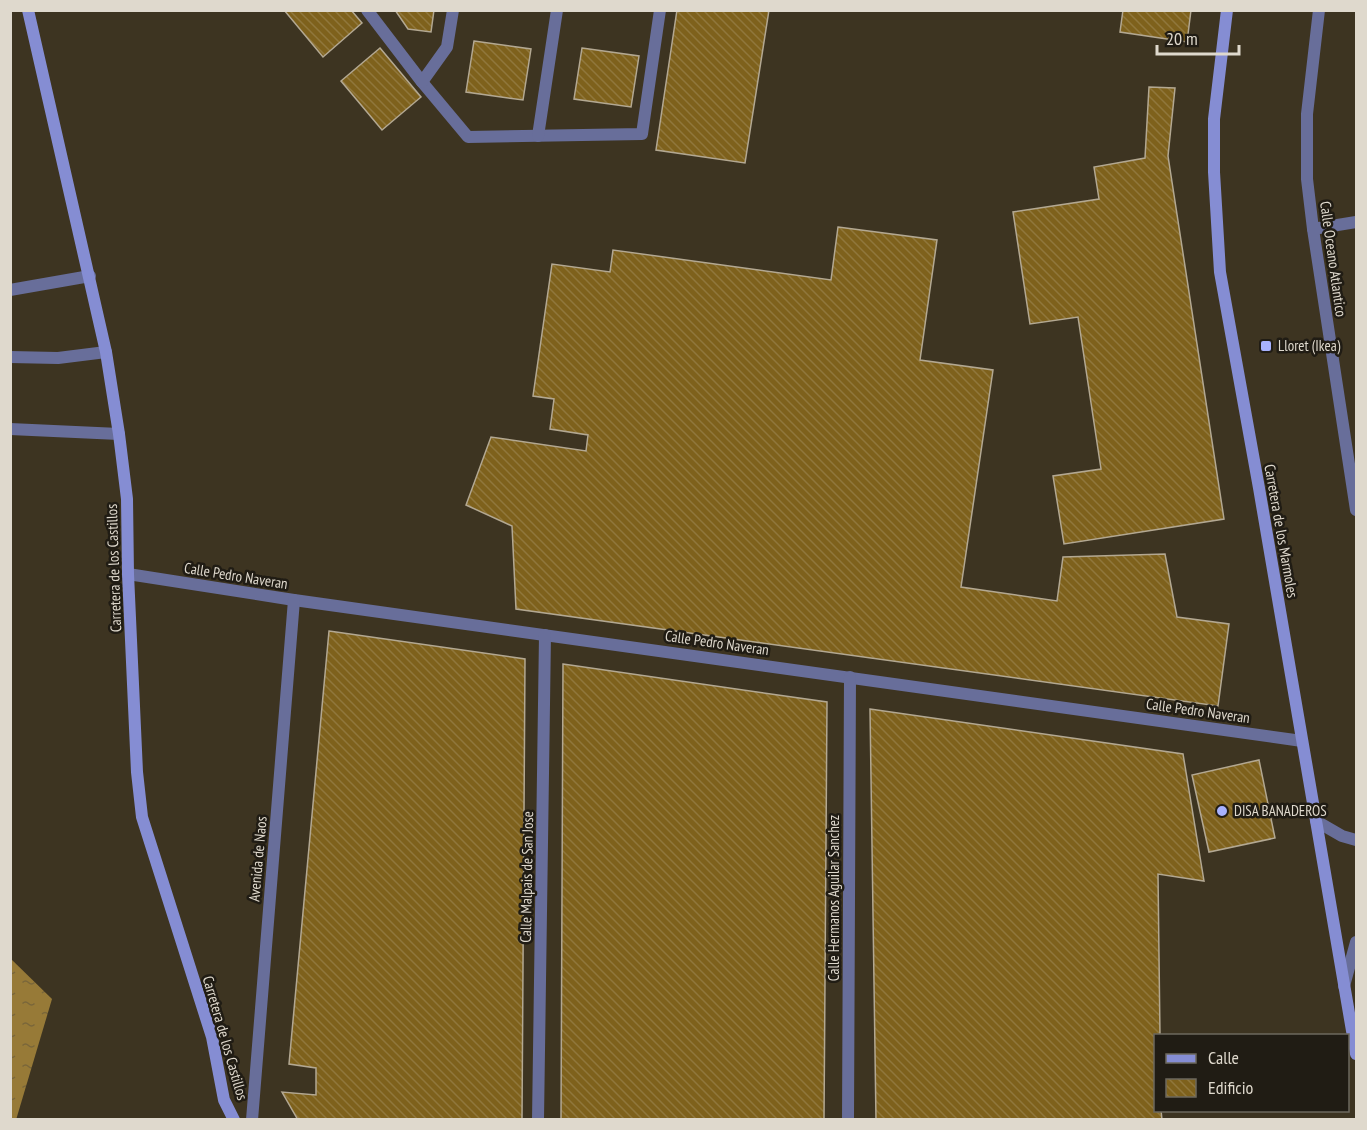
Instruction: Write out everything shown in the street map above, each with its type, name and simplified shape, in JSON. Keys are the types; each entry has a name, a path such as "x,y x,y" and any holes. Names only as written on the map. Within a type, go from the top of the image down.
{"main road":[{"name":"Carretera de los Castillos","path":"28,10 90,276 106,352 119,434 127,499 137,772 142,817 212,1037 225,1101 234,1119"},
{"name":"Carretera de los Marmoles","path":"1227,10 1214,119 1214,172 1220,272 1356,1054"}],"street":[{"path":"367,10 468,137 642,134 660,10"},
{"path":"422,81 447,47 453,10"},
{"path":"538,136 557,10"},
{"name":"Calle Oceano Atlantico","path":"1320,10 1307,114 1306,179 1356,510"},
{"path":"1312,229 1356,222"},
{"path":"10,291 90,276"},
{"path":"10,357 58,358 106,352"},
{"path":"10,429 119,434"},
{"name":"Calle Pedro Naveran","path":"128,574 294,600 1302,741"},
{"name":"Avenida de Naos","path":"252,1119 294,600"},
{"name":"Calle Malpais de San Jose","path":"538,1119 545,634"},
{"name":"Calle Hermanos Aguilar Sanchez","path":"848,1119 850,677"},
{"path":"1316,821 1342,836 1356,840"},
{"path":"1344,986 1356,942"}],"water":[{"path":"10,958 52,999 16,1120 10,1119"}],"building":[{"path":"284,10 351,10 362,23 323,57"},
{"path":"395,10 434,10 431,32 408,29"},
{"path":"677,10 769,10 745,163 656,150"},
{"path":"1123,10 1191,10 1187,42 1120,32"},
{"path":"474,41 531,49 523,100 466,92"},
{"path":"380,48 421,97 382,130 341,81"},
{"path":"582,48 639,56 631,107 574,99"},
{"path":"1149,87 1175,88 1168,156 1224,519 1064,544 1053,476 1101,469 1078,317 1030,324 1013,212 1099,199 1094,167 1145,158"},
{"path":"838,227 937,240 920,360 993,370 961,587 1057,601 1063,557 1165,554 1177,617 1229,624 1218,706 516,609 512,526 466,505 491,437 586,451 588,435 550,429 554,399 533,396 552,264 610,272 613,250 831,280"},
{"path":"329,631 525,659 522,1120 298,1120 282,1092 316,1095 316,1068 289,1064"},
{"path":"563,664 827,702 824,1120 561,1120"},
{"path":"870,709 1183,754 1204,881 1158,874 1160,1034 1154,1034 1154,1112 1161,1112 1162,1120 876,1120"},
{"path":"1259,760 1275,838 1209,852 1192,775"}],"place":[{"name":"Lloret (Ikea)","path":"1266,346"},
{"name":"DISA BANADEROS","path":"1222,811"}]}
